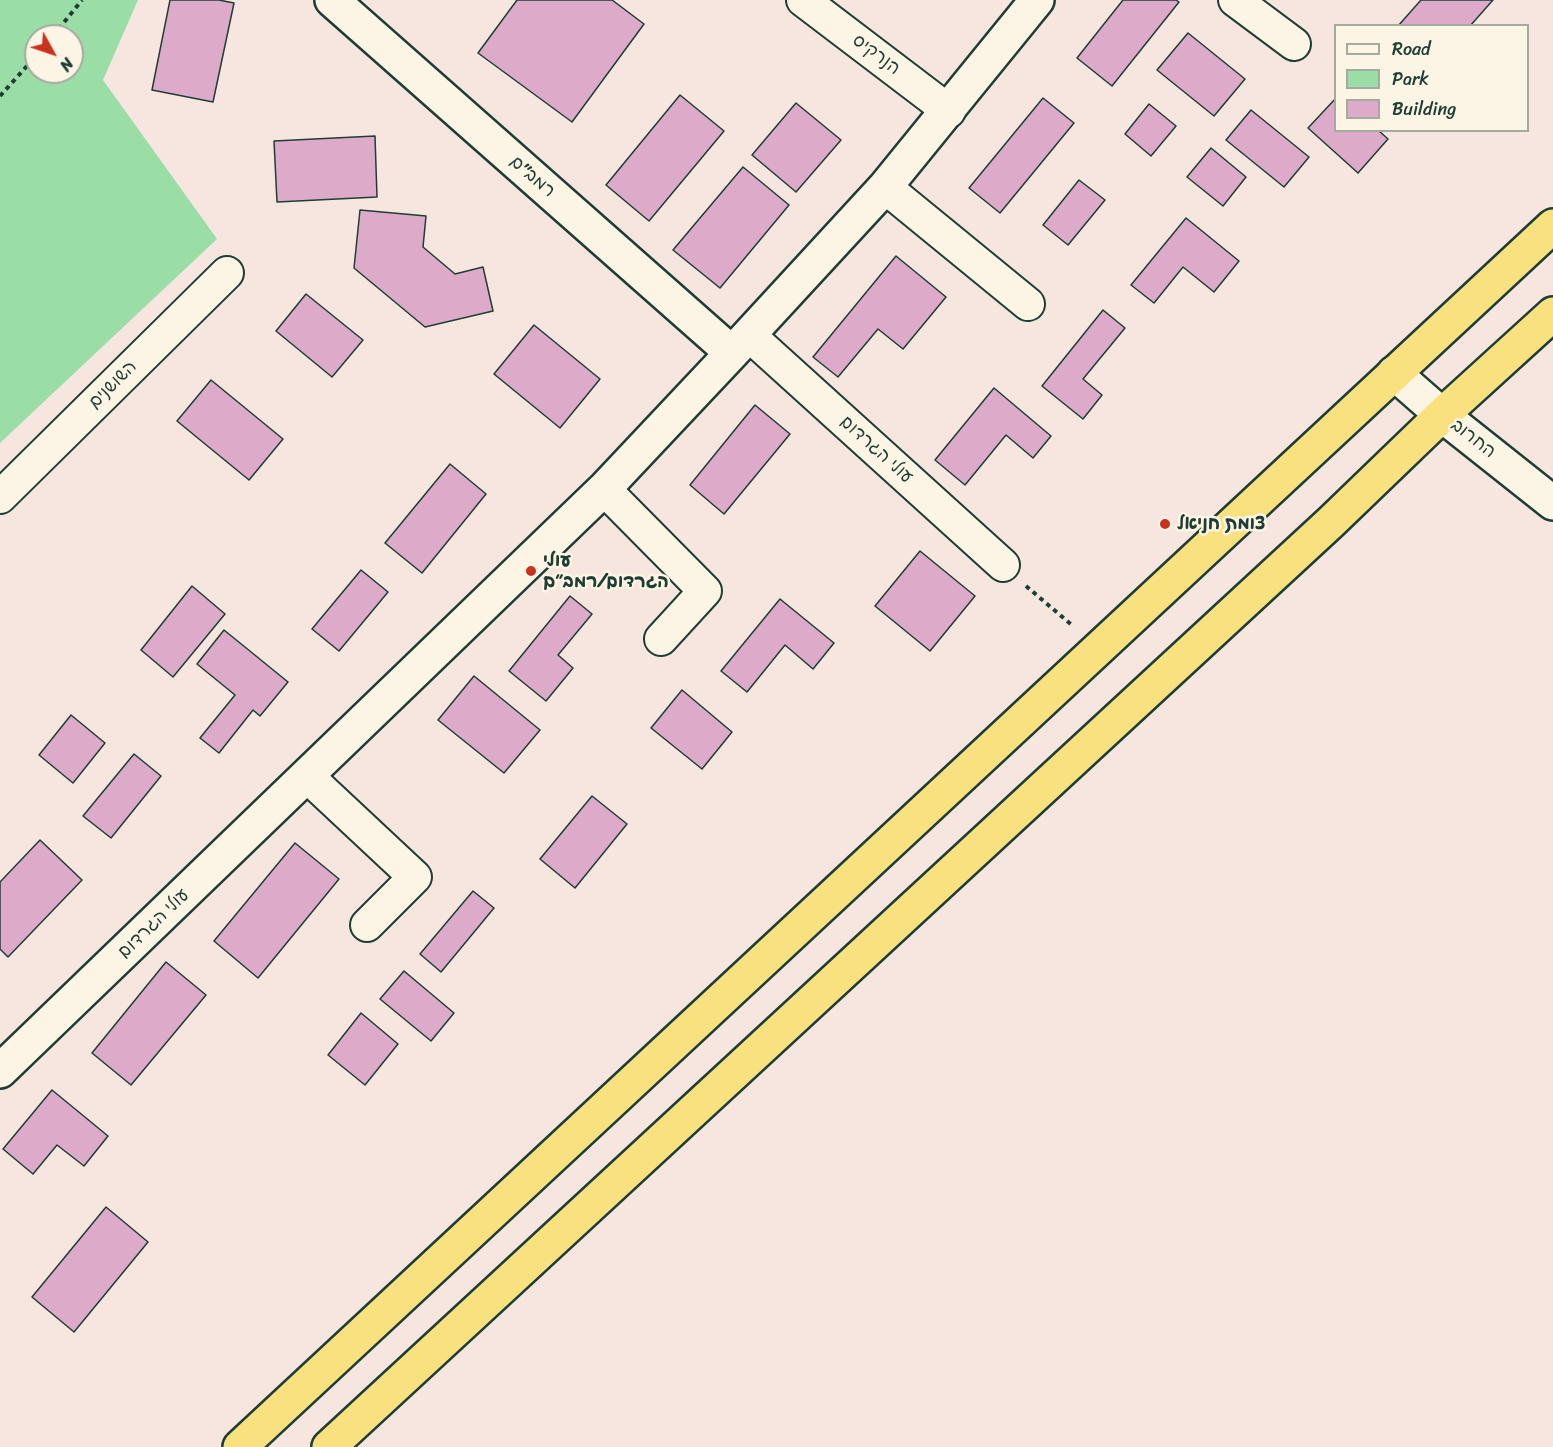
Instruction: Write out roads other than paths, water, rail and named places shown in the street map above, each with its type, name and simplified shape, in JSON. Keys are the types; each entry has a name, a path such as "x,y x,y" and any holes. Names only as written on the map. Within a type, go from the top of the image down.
{"highway":[{"path":"240,1447 1553,226"},
{"path":"329,1447 1331,522 1442,415 1553,314"}],"street":[{"name":"רמב\"ם","path":"332,0 741,344"},
{"name":"הנרקיס","path":"803,0 949,111"},
{"name":"עולי הגרדום","path":"0,1071 604,489 885,187 1037,0"},
{"path":"1235,0 1294,44"},
{"path":"885,187 1029,304"},
{"name":"השושנים","path":"0,498 227,273"},
{"name":"עולי הגרדום","path":"741,344 1004,565"},
{"name":"החרוב","path":"1394,374 1553,503"},
{"path":"604,489 705,591 661,639"},
{"path":"307,776 415,877 367,925"}],"place":[{"name":"צומת חניאל","path":"1165,524"},
{"name":"עולי הגרדום/רמב״ם","path":"531,571"}]}
